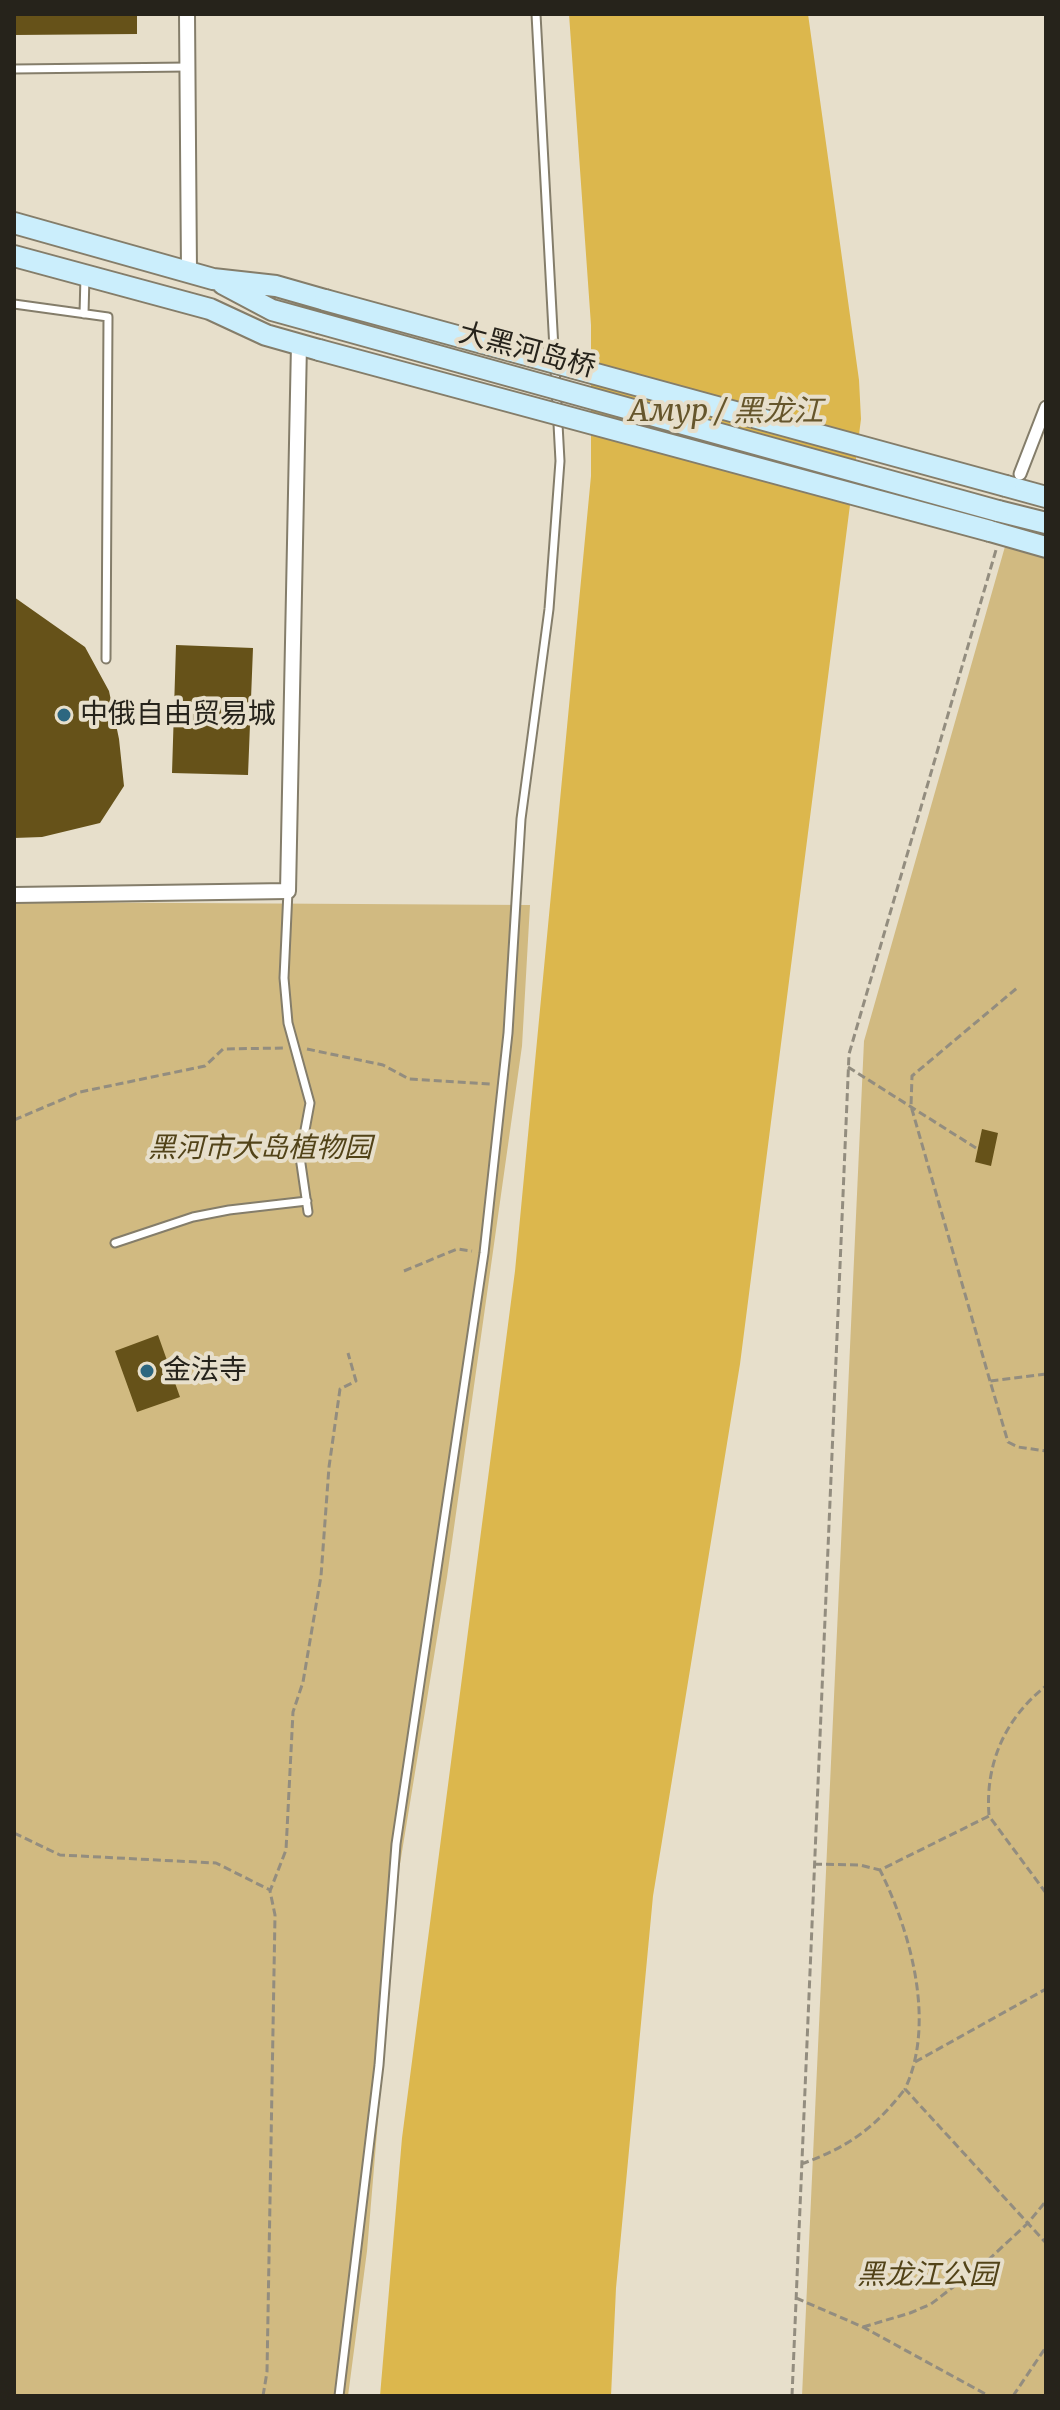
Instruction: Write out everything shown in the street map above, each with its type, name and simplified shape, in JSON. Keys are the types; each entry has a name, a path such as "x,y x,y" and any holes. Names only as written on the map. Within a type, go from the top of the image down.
{"main road":[{"path":"14,223 213,279 276,286 1013,480 1046,497"},
{"path":"14,256 210,309 266,335 319,350 994,540 1046,547"},
{"path":"213,279 272,310"},
{"path":"210,309 272,310"},
{"name":"大黑河岛桥","path":"272,310 1046,523"}],"street":[{"path":"187,14 189,272"},
{"path":"14,895 288,891 299,344"},
{"path":"1013,480 1046,407"}],"lane":[{"path":"339,2396 379,2065 396,1844 484,1253 504,1085 521,819 549,609 560,461 536,14"},
{"path":"14,69 188,67"},
{"path":"84,314 85,275"},
{"path":"14,304 108,317 106,659"},
{"path":"288,891 284,978 288,1023 310,1103 300,1157 308,1212"},
{"path":"115,1243 193,1217 307,1201"}],"path":[{"path":"792,2396 848,1067 853,1039 994,540"},
{"path":"1017,988 912,1076 911,1106 1008,1442 1018,1447 1046,1451"},
{"path":"14,1120 80,1092 205,1066 223,1049 296,1048 383,1065 409,1079 504,1085"},
{"path":"848,1067 976,1148"},
{"path":"404,1271 457,1249 484,1253"},
{"path":"263,2396 267,2372 275,1915 270,1891 286,1850 293,1712 303,1682 321,1576 329,1467 340,1389 356,1381 348,1353"},
{"path":"990,1381 1046,1374"},
{"path":"1046,1686 1020,1709 1000,1740 990,1775 989,1816 1046,1893"},
{"path":"814,1864 860,1865 880,1870 989,1816"},
{"path":"14,1833 60,1855 216,1863 270,1891"},
{"path":"801,2164 832,2154 888,2112 905,2089 915,2062 918,2015 913,1964 880,1870"},
{"path":"915,2062 1046,1989"},
{"path":"905,2089 1046,2243"},
{"path":"863,2327 931,2304 986,2262 1028,2223 1046,2201"},
{"path":"796,2298 863,2327 989,2396"},
{"path":"1013,2396 1046,2347"}],"green space":[{"name":"黑龙江公园","path":"1006,543 1046,554 1046,2396 802,2396 864,1041"},
{"name":"黑河市大岛植物园","path":"14,902 530,905 522,1046 447,1577 399,1870 367,2251 348,2396 14,2396"}],"water":[{"name":"Амур / 黑龙江","path":"569,14 808,14 859,380 861,419 740,1364 653,1896 616,2288 611,2396 380,2396 402,2138 515,1271 591,476 591,325"}],"building":[{"path":"14,14 137,14 137,34 14,35"},
{"name":"中俄自由贸易城","path":"14,597 85,647 109,691 124,786 100,823 42,837 14,838"},
{"path":"176,645 253,648 248,775 172,773"},
{"path":"982,1129 998,1133 991,1166 975,1162"},
{"path":"158,1335 180,1397 137,1412 115,1351"}],"place":[{"name":"中俄自由贸易城","path":"64,715"},
{"name":"金法寺","path":"147,1371"}]}
